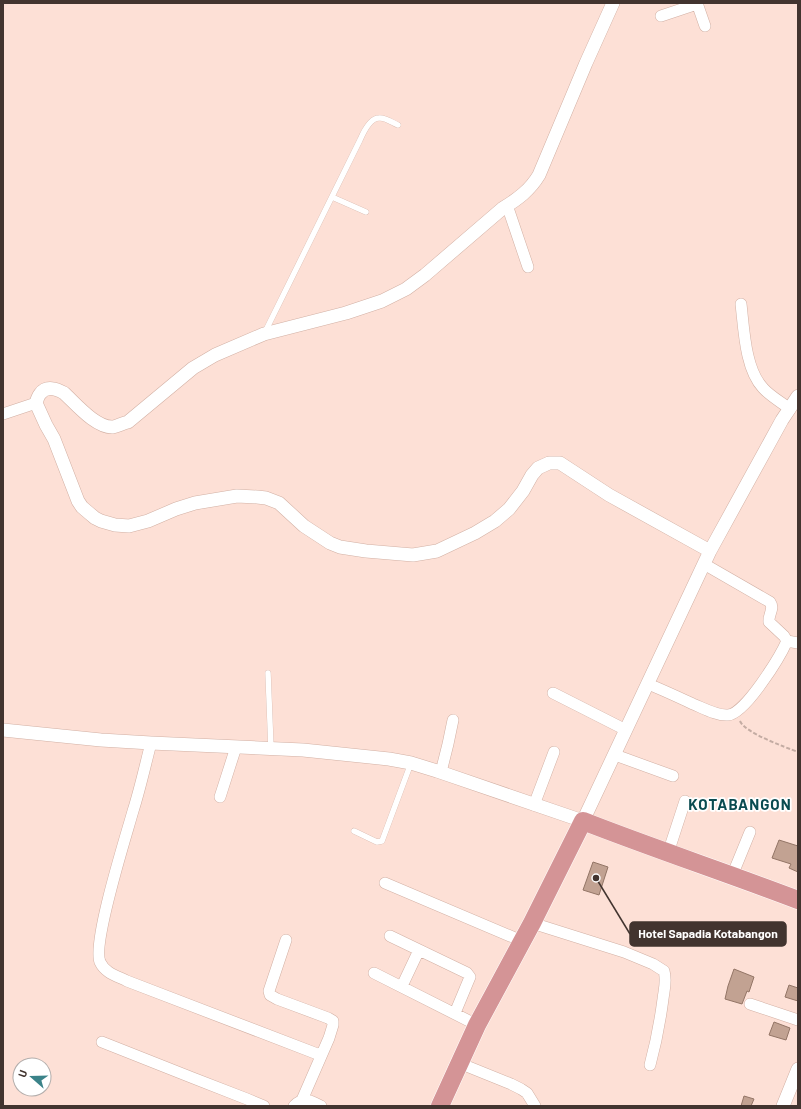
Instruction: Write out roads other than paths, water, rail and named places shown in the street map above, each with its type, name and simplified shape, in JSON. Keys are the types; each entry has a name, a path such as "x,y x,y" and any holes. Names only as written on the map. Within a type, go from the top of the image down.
{"highway":[{"path":"440,1106 477,1025 532,923 583,822 798,900"}],"street":[{"path":"613,3 586,62 539,175 528,190 507,205 415,283 396,295 382,301 346,313 264,334 214,355 193,368 128,422 117,426 111,427 94,421 64,393 53,388 39,394 36,403 56,444 78,501 82,507 95,518 108,524 129,526 148,521 176,509 196,503 237,496 257,497 266,498 279,503 304,526 330,543 340,547 412,556 437,551 475,533 495,521 509,509 523,491 535,471 545,464 553,462 560,463 609,495 710,551"},
{"path":"661,16 697,3 705,26"},
{"path":"507,205 528,267"},
{"path":"742,304 744,334 751,366 756,378 763,388 790,409"},
{"path":"3,730 151,743 303,750 389,759 411,763 441,772 583,822 710,551 749,479 798,396"},
{"path":"3,414 36,403"},
{"path":"648,684 716,713 728,715 736,713 756,691 781,652 792,642 769,622 772,608 770,602 704,564"},
{"path":"553,693 626,730"},
{"path":"441,772 453,720"},
{"path":"151,743 111,890 99,944 100,961 111,973 134,984 320,1055"},
{"path":"220,797 236,747"},
{"path":"534,805 554,752"},
{"path":"614,755 673,776"},
{"path":"668,853 685,800"},
{"path":"732,876 750,832"},
{"path":"385,883 522,941"},
{"path":"532,923 624,952 653,964 664,971 666,978 661,1016 650,1065"},
{"path":"390,936 467,974 470,977 455,1013"},
{"path":"286,940 269,990 270,995 276,999 333,1021 332,1030 298,1103"},
{"path":"402,986 419,950"},
{"path":"374,973 477,1025"},
{"path":"750,1004 798,1020"},
{"path":"102,1042 264,1106"},
{"path":"459,1064 511,1084 527,1093 535,1106"},
{"path":"783,1106 797,1072"},
{"path":"298,1103 309,1101 321,1106"}],"lane":[{"path":"264,334 368,125 380,118 398,125"},
{"path":"332,197 366,212"},
{"path":"268,673 271,749"},
{"path":"354,830 377,842 382,841 411,763"}],"place":[{"name":"Hotel Sapadia Kotabangon","path":"596,878"}],"district":[{"name":"KOTABANGON","path":"740,804"}]}
